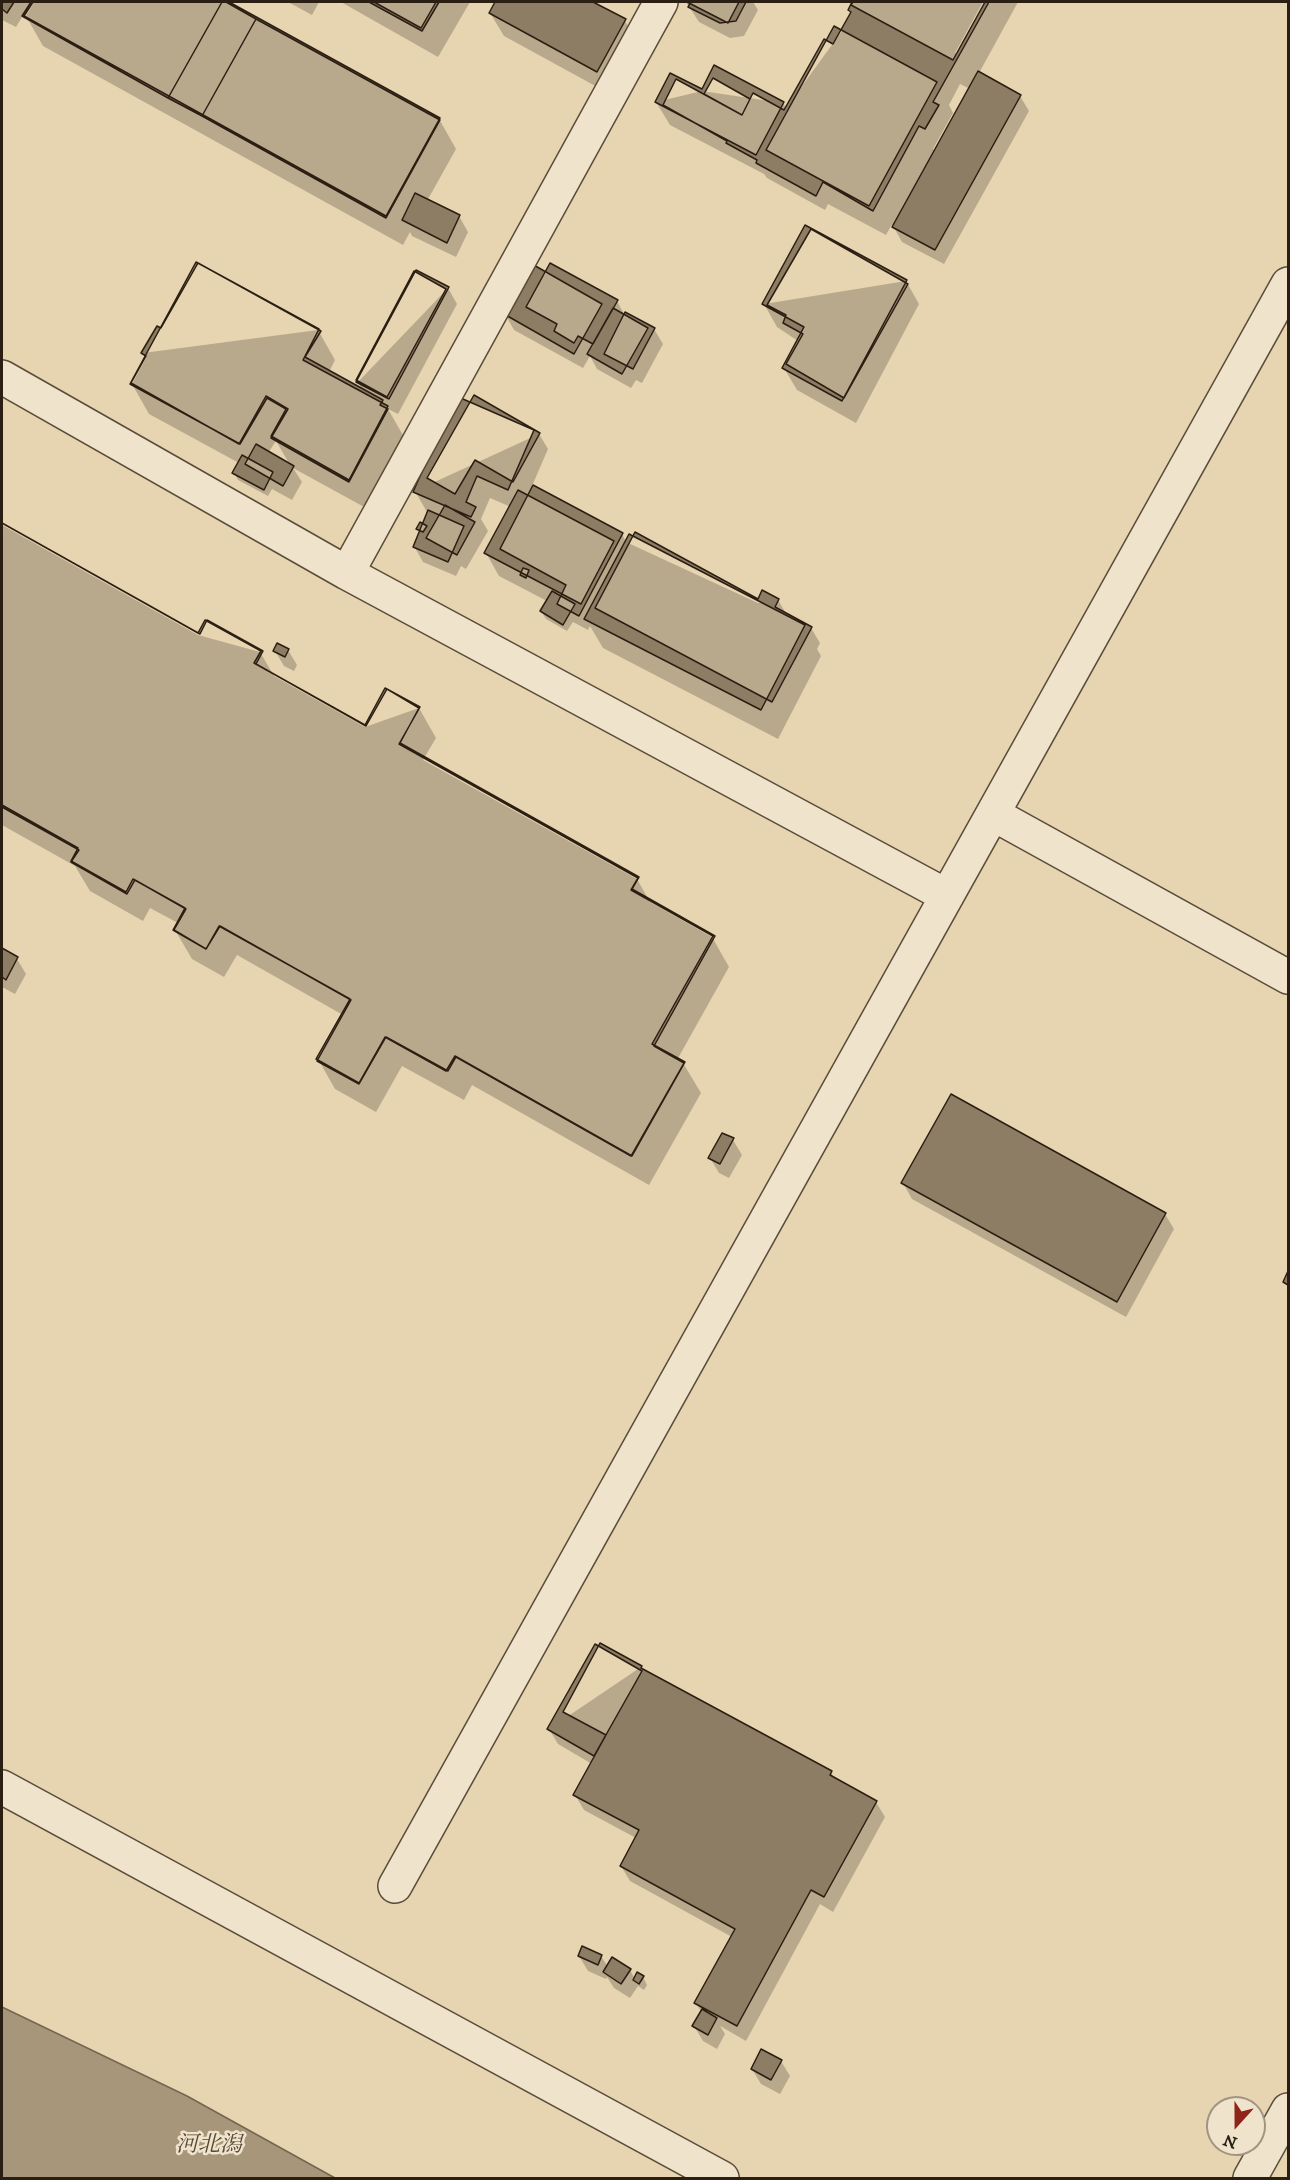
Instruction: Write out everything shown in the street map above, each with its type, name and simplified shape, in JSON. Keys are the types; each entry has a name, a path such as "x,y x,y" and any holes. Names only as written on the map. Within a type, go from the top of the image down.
{"street":[{"path":"347,573 661,2"},
{"path":"394,1886 1288,284"},
{"path":"2,377 347,573 947,896"},
{"path":"993,814 1288,977"},
{"path":"2,1787 722,2178"},
{"path":"1250,2178 1288,2110"}],"water":[{"name":"河北潟","path":"2,2007 187,2096 335,2178 2,2178"}],"building":[{"path":"2,2 14,2 7,13 2,9"},
{"path":"31,2 222,2 168,98 22,16"},
{"path":"33,2 229,2 440,118 386,216 24,16"},
{"path":"222,2 256,19 202,116 168,98"},
{"path":"369,2 439,2 422,31"},
{"path":"374,2 436,2 421,28"},
{"path":"495,2 593,2 626,19 597,72 489,13"},
{"path":"687,2 739,2 728,23"},
{"path":"691,2 746,2 736,21 720,23 688,7"},
{"path":"852,2 989,2 933,102 939,105 925,129 919,126 873,211 823,182 816,196 756,163 757,160 726,143 727,141 663,105 676,79 742,115 753,93 784,110 824,39 833,44 851,12 848,10"},
{"path":"853,2 985,2 953,60 851,5"},
{"path":"256,19 440,120 386,218 202,116"},
{"path":"834,26 937,82 869,206 766,150"},
{"path":"714,65 784,102 756,155 655,102 670,73 702,89"},
{"path":"978,71 1021,95 935,250 892,227"},
{"path":"713,78 750,99 742,115 704,94"},
{"path":"415,193 460,215 447,243 402,220"},
{"path":"805,225 907,280 842,401 782,368 804,327 762,304"},
{"path":"811,229 908,284 844,398 786,364 803,334 783,323 786,315 767,305"},
{"path":"196,262 319,329 303,360 388,406 349,480 271,436 286,409 267,398 240,444 130,384"},
{"path":"198,263 321,331 305,357 383,400 380,405 388,409 349,482 271,438 288,409 266,396 239,444 131,383 146,356 141,353 157,326 161,328"},
{"path":"550,263 618,300 593,344 578,336 574,343 554,331 557,324 526,307"},
{"path":"532,264 602,304 574,354 504,314"},
{"path":"416,270 449,287 389,399 356,382"},
{"path":"414,271 446,289 387,397 356,380"},
{"path":"613,308 648,328 622,374 587,354"},
{"path":"625,312 655,328 633,369 604,354"},
{"path":"474,395 540,433 513,482 475,460 455,494 427,478"},
{"path":"456,396 534,430 508,490 477,476 466,502 476,507 471,517 413,492"},
{"path":"256,444 294,466 283,486 245,464"},
{"path":"242,455 273,472 264,490 232,473"},
{"path":"533,485 623,533 579,616 557,604 566,585 500,549"},
{"path":"518,490 614,541 581,604 484,553"},
{"path":"445,505 475,522 457,555 426,538"},
{"path":"428,510 464,526 448,562 413,547"},
{"path":"420,522 427,526 423,532 416,529"},
{"path":"2,523 198,633 205,620 261,651 254,663 365,725 385,688 420,707 399,744 638,878 631,890 713,936 652,1044 685,1062 632,1156 455,1056 446,1071 385,1037 359,1083 316,1059 350,999 219,926 206,949 173,930 185,908 133,879 126,892 71,861 78,848 2,805"},
{"path":"2,523 200,634 207,620 263,651 256,664 366,726 387,689 419,708 400,743 639,877 632,889 715,936 654,1046 684,1063 631,1156 456,1057 448,1071 386,1037 359,1084 317,1061 351,1000 220,926 206,949 174,930 186,909 135,880 127,894 71,862 79,850 2,807"},
{"path":"635,532 758,599 762,590 779,599 775,607 812,627 772,702 595,608"},
{"path":"629,534 805,625 761,710 584,619"},
{"path":"523,568 529,570 526,578 520,575"},
{"path":"552,591 575,604 563,625 540,611"},
{"path":"277,643 289,649 285,657 273,651"},
{"path":"2,948 18,957 6,980 2,977"},
{"path":"951,1094 1166,1213 1117,1302 901,1183"},
{"path":"722,1133 734,1138 720,1164 708,1158"},
{"path":"1288,1271 1288,1285 1283,1282"},
{"path":"600,1643 642,1666 641,1668 832,1771 830,1775 877,1801 824,1897 811,1890 737,2026 694,2003 735,1929 620,1866 639,1830 573,1795 606,1735 563,1712"},
{"path":"595,1644 642,1671 594,1756 547,1729"},
{"path":"582,1946 602,1955 598,1965 578,1956"},
{"path":"612,1957 631,1969 621,1984 603,1972"},
{"path":"637,1972 644,1976 639,1984 633,1980"},
{"path":"702,2009 717,2018 708,2035 692,2026"},
{"path":"761,2049 782,2060 771,2080 751,2069"}]}
